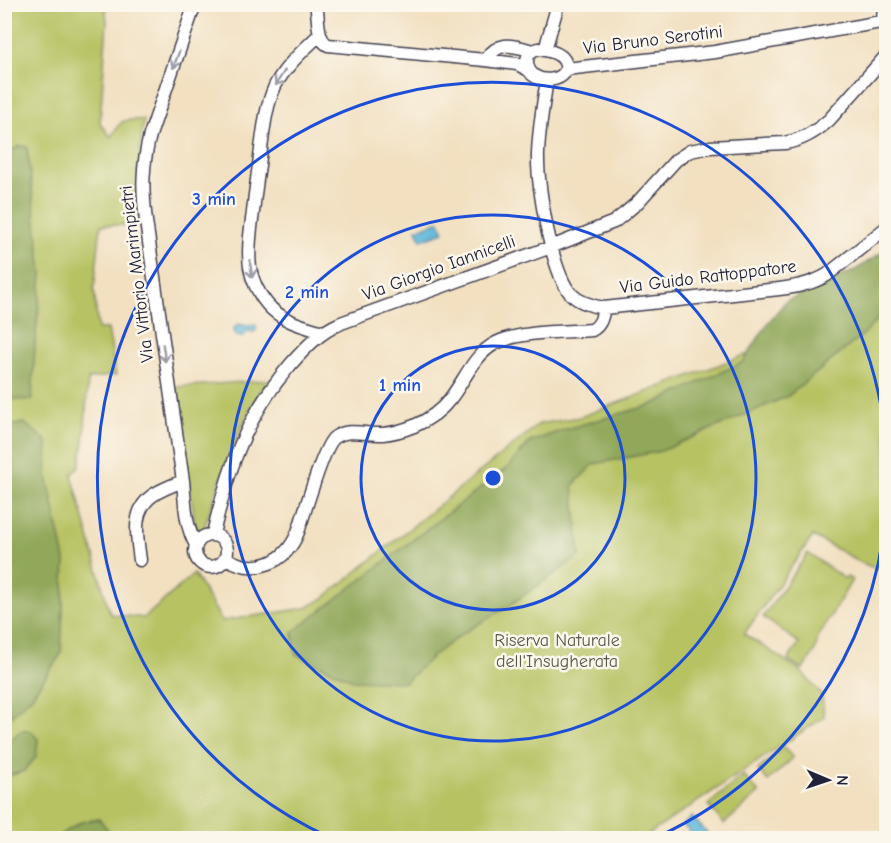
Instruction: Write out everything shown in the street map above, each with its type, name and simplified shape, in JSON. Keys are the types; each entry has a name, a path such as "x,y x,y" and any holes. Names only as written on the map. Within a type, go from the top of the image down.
{"street":[{"name":"Via Vittorio Marimpietri","path":"195,4 156,116 145,154 143,171 146,221 188,521 196,545"},
{"path":"316,4 319,35 323,43 330,46 517,64 529,70 536,77 547,80 559,77 566,69 562,57 557,54 515,46 500,46 493,49 484,60"},
{"path":"529,70 527,60 529,54 539,50 558,4"},
{"path":"884,4 885,21"},
{"name":"Via Bruno Serotini","path":"566,69 714,52 885,21"},
{"path":"319,35 287,67 270,96 261,148 250,259 254,282 272,309 291,322 323,332"},
{"name":"Via Giorgio Iannicelli","path":"213,534 228,476 252,420 281,375 323,332 341,323 609,224 637,203 676,160 690,151 785,143 806,137 829,120 886,56"},
{"name":"Via Guido Rattoppatore","path":"547,80 538,162 542,197 551,247 560,276 570,292 585,303 604,308 780,289 807,283 830,273 886,228"},
{"path":"226,558 241,566 258,567 277,559 288,549 296,540 326,450 334,438 348,433 388,434 416,425 442,408 478,357 496,343 519,336 592,330 600,322 604,308"},
{"path":"140,560 136,529 140,509 154,494 183,482"},
{"path":"213,534 218,536 225,543 226,558 218,566 207,567 198,561 196,545 203,537 213,534"}],"green space":[{"name":"Riserva Naturale dell'Insugherata","path":"4,5 105,5 107,21 100,123 111,137 124,121 144,120 138,172 140,225 101,225 94,289 98,329 108,329 116,375 88,379 84,442 80,465 72,475 110,614 144,618 194,574 222,621 306,608 324,598 539,424 580,417 886,302 886,573 862,563 813,536 744,634 800,670 822,695 824,717 643,838 513,836 496,838 5,838"},
{"path":"20,146 27,147 42,274 32,400 4,399 4,210 7,207 3,167 8,155"},
{"path":"886,250 886,310 865,333 788,396 661,451 594,464 573,485 580,556 507,607 462,634 434,655 405,682 353,680 295,654 293,632 508,467 530,442 566,429 651,405 743,362 768,323 786,301 854,271"},
{"path":"268,380 250,408 229,455 203,531 199,532 195,524 176,387"},
{"path":"24,423 47,441 47,476 65,560 61,654 32,696 5,721 5,427"},
{"path":"808,553 845,579 847,577 852,580 818,637 815,651 803,669 788,660 799,643 763,617"},
{"path":"21,731 31,731 38,739 36,757 24,771 5,777 5,746"},
{"path":"783,747 793,758 768,781 758,770"},
{"path":"743,775 759,793 724,824 708,805"},
{"path":"99,819 108,830 106,838 55,838 81,822"}],"water":[{"path":"440,221 444,232 421,240 417,229"},
{"path":"238,324 248,326 254,324 257,329 254,332 247,331 243,337 239,337 234,330"},
{"path":"692,817 708,834 703,838 696,838 683,825"}]}
